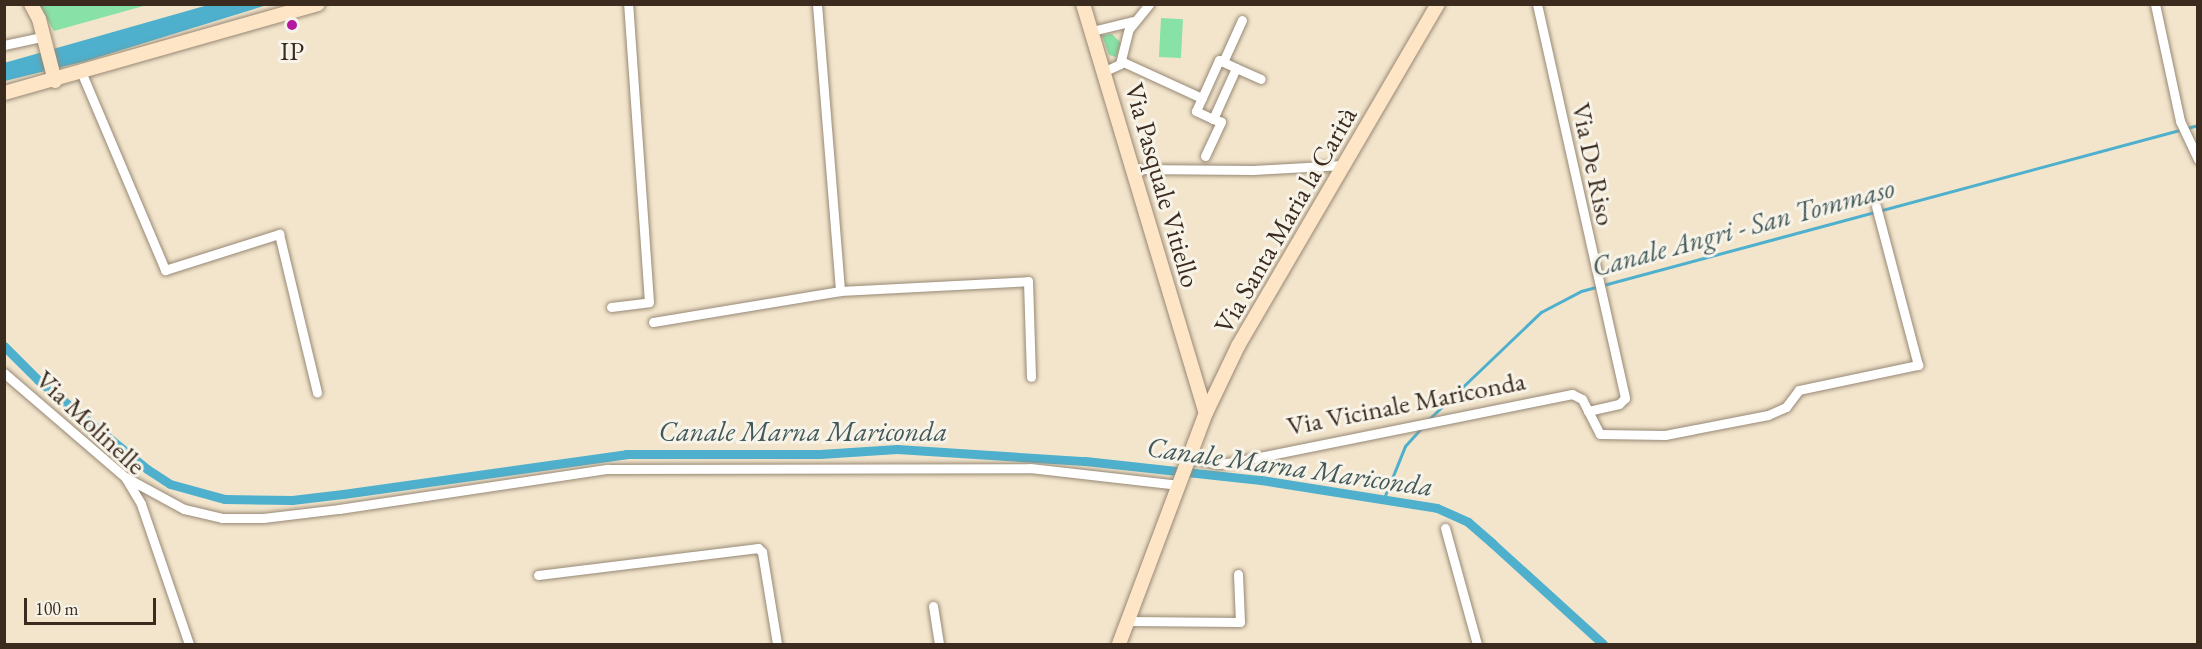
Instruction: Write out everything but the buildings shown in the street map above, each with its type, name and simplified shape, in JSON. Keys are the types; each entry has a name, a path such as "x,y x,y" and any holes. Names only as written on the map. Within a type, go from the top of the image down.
{"street":[{"path":"30,4 44,40 54,78"},
{"path":"4,93 54,78 82,74 318,4"},
{"path":"611,307 649,302 628,4"},
{"path":"817,4 840,291"},
{"name":"Via Pasquale Vitiello","path":"1083,4 1206,413"},
{"path":"1105,71 1121,61 1124,44 1133,21 1149,4"},
{"name":"Via Santa Maria la Carità","path":"1119,645 1206,413 1262,303 1438,4"},
{"name":"Via De Riso","path":"1537,4 1598,286 1625,398 1618,404 1588,411"},
{"path":"2155,4 2180,122 2198,159"},
{"path":"1223,62 1242,20"},
{"path":"1092,31 1133,21"},
{"path":"1107,28 1119,33 1124,44"},
{"path":"4,45 44,40"},
{"path":"1205,156 1221,122 1196,111 1219,60 1261,79"},
{"path":"1121,61 1202,98"},
{"path":"1213,118 1236,68"},
{"path":"82,74 165,270 279,234 317,392"},
{"path":"1134,169 1253,170 1343,165"},
{"path":"1588,411 1597,432 1605,436 1681,433 1779,412 1799,390 1918,365 1877,211"},
{"path":"653,322 840,291 1028,281 1031,377"},
{"name":"Via Molinelle","path":"4,373 125,477 141,504 189,645"},
{"name":"Via Vicinale Mariconda","path":"1188,462 1218,464 1235,462 1572,394 1582,399 1588,411"},
{"path":"125,477 184,509 222,518 263,518 608,470 1030,468 1181,482"},
{"path":"1445,528 1477,645"},
{"path":"538,575 758,548 762,552 777,645"},
{"path":"1128,621 1240,622 1238,574"},
{"path":"933,606 939,645"}],"green space":[{"path":"39,5 147,5 54,31"},
{"path":"1161,18 1183,19 1181,58 1159,57"},
{"path":"1112,34 1121,43 1116,57 1109,55 1102,35"}],"water":[{"path":"208,5 267,5 86,61 5,81 4,63"}],"waterway":[{"name":"Canale Angri - San Tommaso","path":"1429,419 1541,312 1581,291 2198,125"},
{"name":"Canale Marna Mariconda","path":"4,346 38,380 147,469 170,484 225,499 292,500 626,454 820,454 897,449 1085,461 1261,480 1437,508 1468,522 1603,644"},
{"name":"Canale Angri - San Tommaso","path":"1384,498 1405,446 1421,428"}],"place":[{"name":"IP","path":"292,25"}]}
